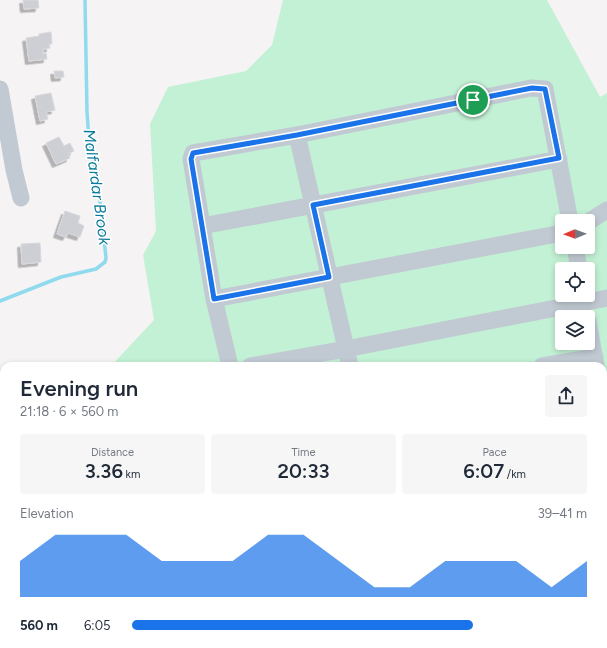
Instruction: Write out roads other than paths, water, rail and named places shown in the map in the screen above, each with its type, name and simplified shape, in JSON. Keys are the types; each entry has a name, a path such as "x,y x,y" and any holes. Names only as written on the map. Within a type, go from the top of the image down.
{"street":[{"path":"229,362 214,299 191,159 193,153 297,135 532,88 545,89 569,214"},
{"path":"0,89 14,170 21,198"},
{"path":"297,135 349,362"},
{"path":"202,226 559,158"},
{"path":"595,218 607,210"},
{"path":"214,299 555,235"},
{"path":"273,362 585,305 607,298"},
{"path":"593,350 595,362"}],"waterway":[{"name":"Malfardar Brook","path":"0,301 61,277 96,269 105,262 106,258 98,182 89,140 85,0"}]}
